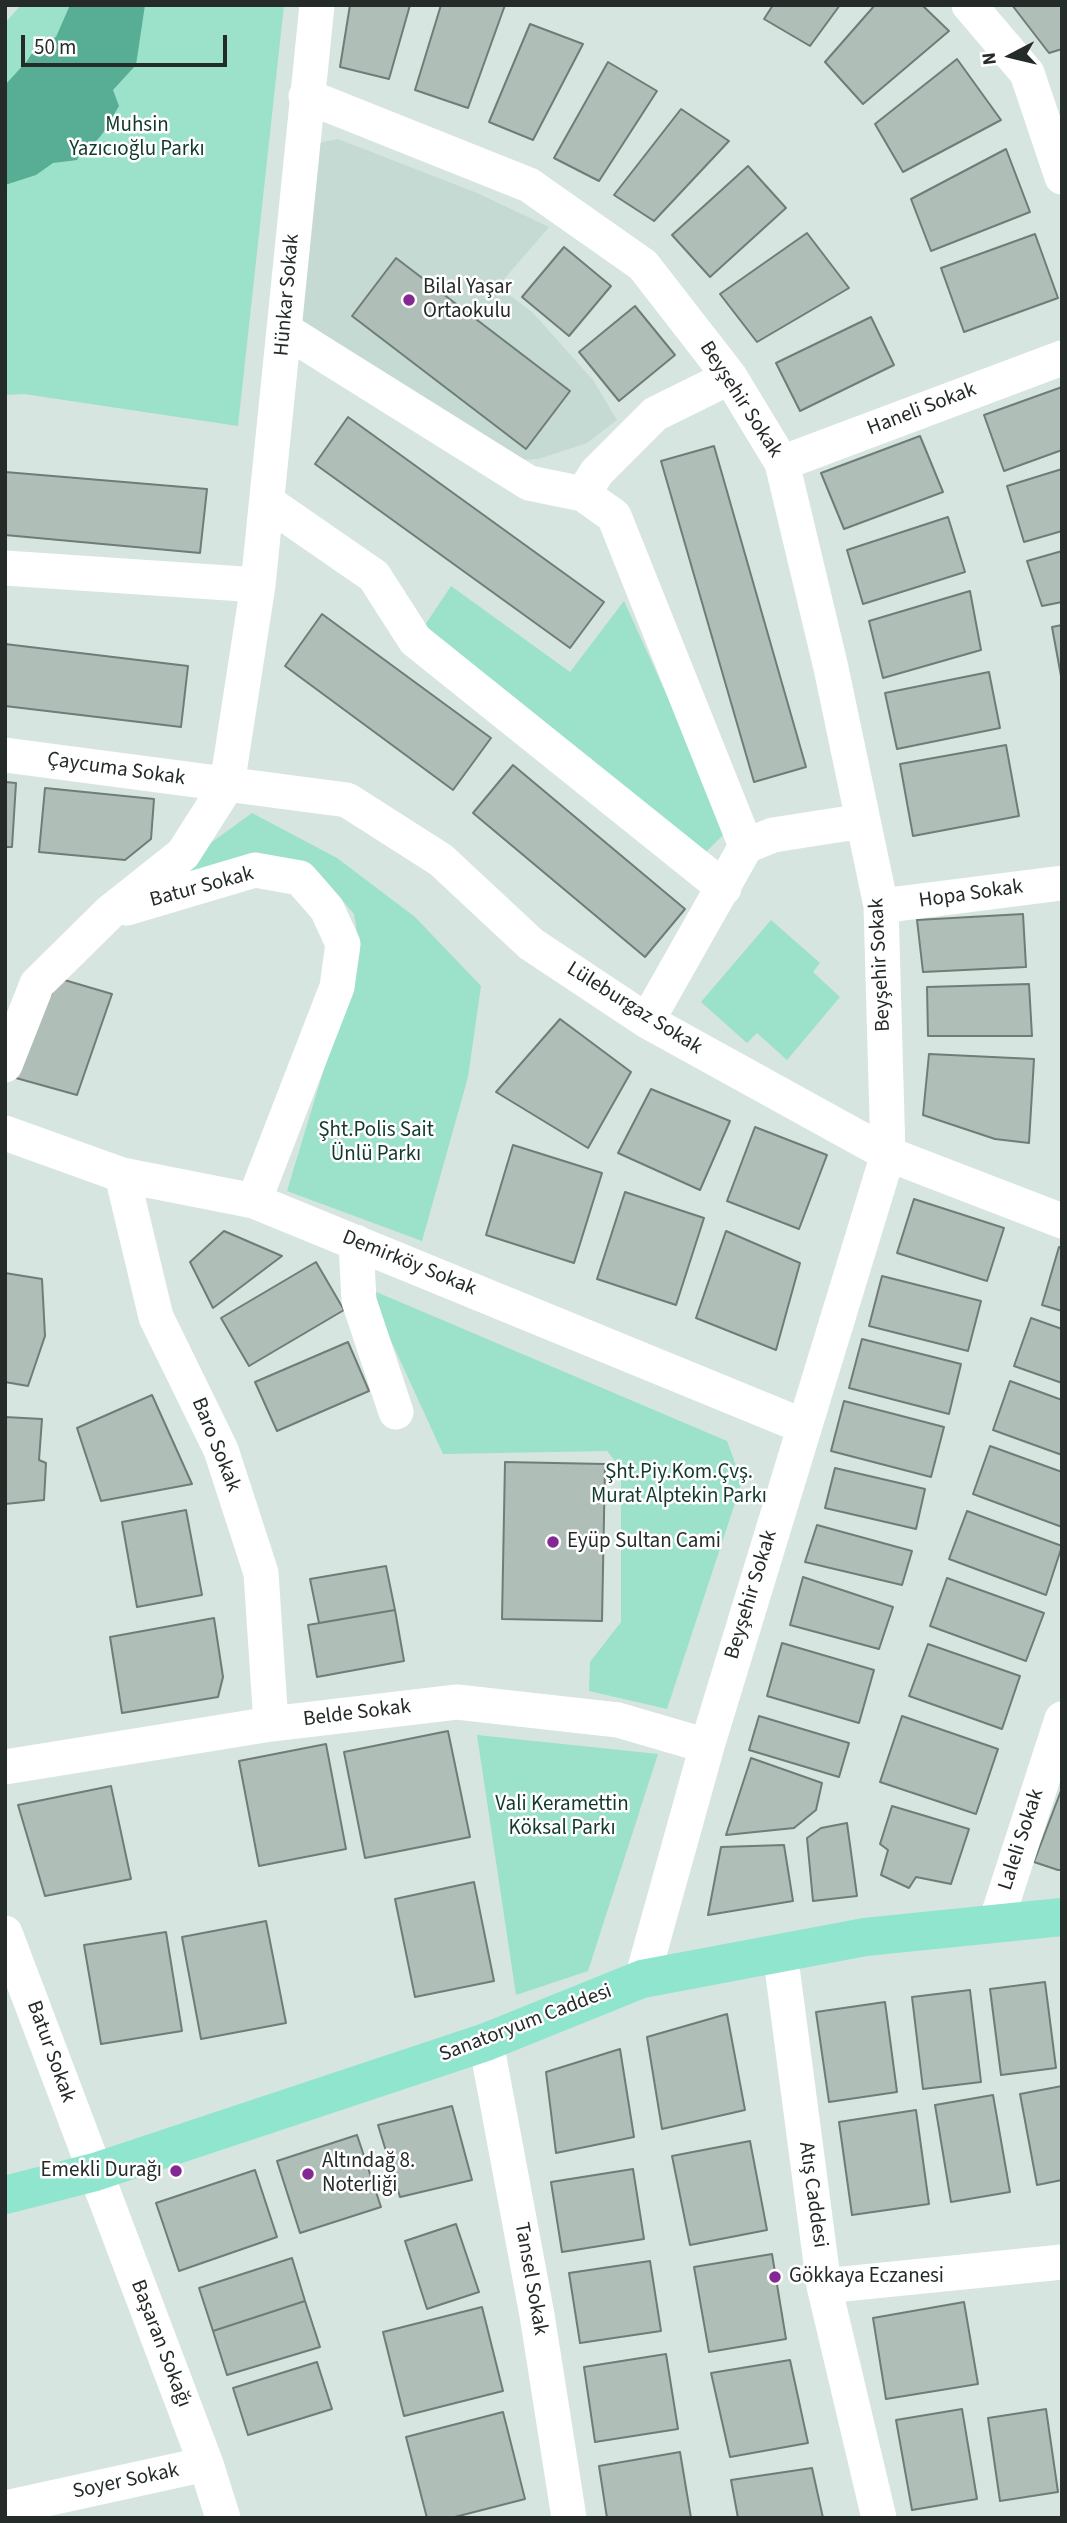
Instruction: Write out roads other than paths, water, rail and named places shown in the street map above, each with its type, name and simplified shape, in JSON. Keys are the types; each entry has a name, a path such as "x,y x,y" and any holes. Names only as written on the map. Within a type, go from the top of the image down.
{"main road":[{"name":"Sanatoryum Caddesi","path":"5,2196 94,2172 486,2042 642,1979 865,1937 1062,1917"}],"street":[{"name":"Hünkar Sokak","path":"110,912 183,854 227,785 258,585 286,331 306,96 317,5"},
{"path":"969,5 1027,73 1061,171"},
{"name":"Beyşehir Sokak","path":"306,96 529,185 643,265 730,377 782,463 831,668 881,906 888,1154 707,1746 642,1979"},
{"path":"286,331 529,483 583,494 614,516 746,846"},
{"name":"Haneli Sokak","path":"782,463 1062,358"},
{"path":"583,494 597,472 655,414 730,377"},
{"path":"267,502 361,565 383,589 415,640 723,888"},
{"path":"5,568 258,585"},
{"name":"Çaycuma Sokak","path":"5,755 227,785"},
{"name":"Lüleburgaz Sokak","path":"227,785 346,800 441,860 531,944 647,1021 888,1154 1062,1221"},
{"path":"647,1021 746,846 773,835 863,821"},
{"name":"Batur Sokak","path":"5,1065 37,984 110,912 255,870 300,878 327,909 343,944 337,987 254,1200"},
{"name":"Hopa Sokak","path":"881,906 1062,883"},
{"name":"Demirköy Sokak","path":"5,1133 122,1175 254,1200 803,1426"},
{"name":"Baro Sokak","path":"122,1175 156,1317 221,1450 261,1573 271,1724"},
{"path":"356,1242 354,1262 359,1301 396,1412"},
{"name":"Belde Sokak","path":"5,1767 271,1724 457,1702 618,1720 707,1746"},
{"name":"Laleli Sokak","path":"996,1922 1062,1719"},
{"name":"Batur Sokak","path":"5,1933 94,2172"},
{"name":"Atış Caddesi","path":"780,1952 824,2286 879,2518"},
{"name":"Tansel Sokak","path":"486,2042 537,2315 569,2518"},
{"name":"Başaran Sokağı","path":"94,2172 206,2465 223,2518"},
{"path":"824,2286 1062,2262"},
{"name":"Soyer Sokak","path":"5,2508 206,2465"}],"place":[{"name":"Bilal Yaşar Ortaokulu","path":"409,300"},
{"name":"Eyüp Sultan Cami","path":"553,1542"},
{"name":"Emekli Durağı","path":"176,2171"},
{"name":"Altındağ 8. Noterliği","path":"308,2174"},
{"name":"Gökkaya Eczanesi","path":"775,2277"}],"park label":[{"name":"Muhsin Yazıcıoğlu Parkı","path":"137,138"},
{"name":"Şht.Polis Sait Ünlü Parkı","path":"376,1143"},
{"name":"Şht.Piy.Kom.Çvş. Murat Alptekin Parkı","path":"679,1485"},
{"name":"Vali Keramettin Köksal Parkı","path":"562,1817"}]}
